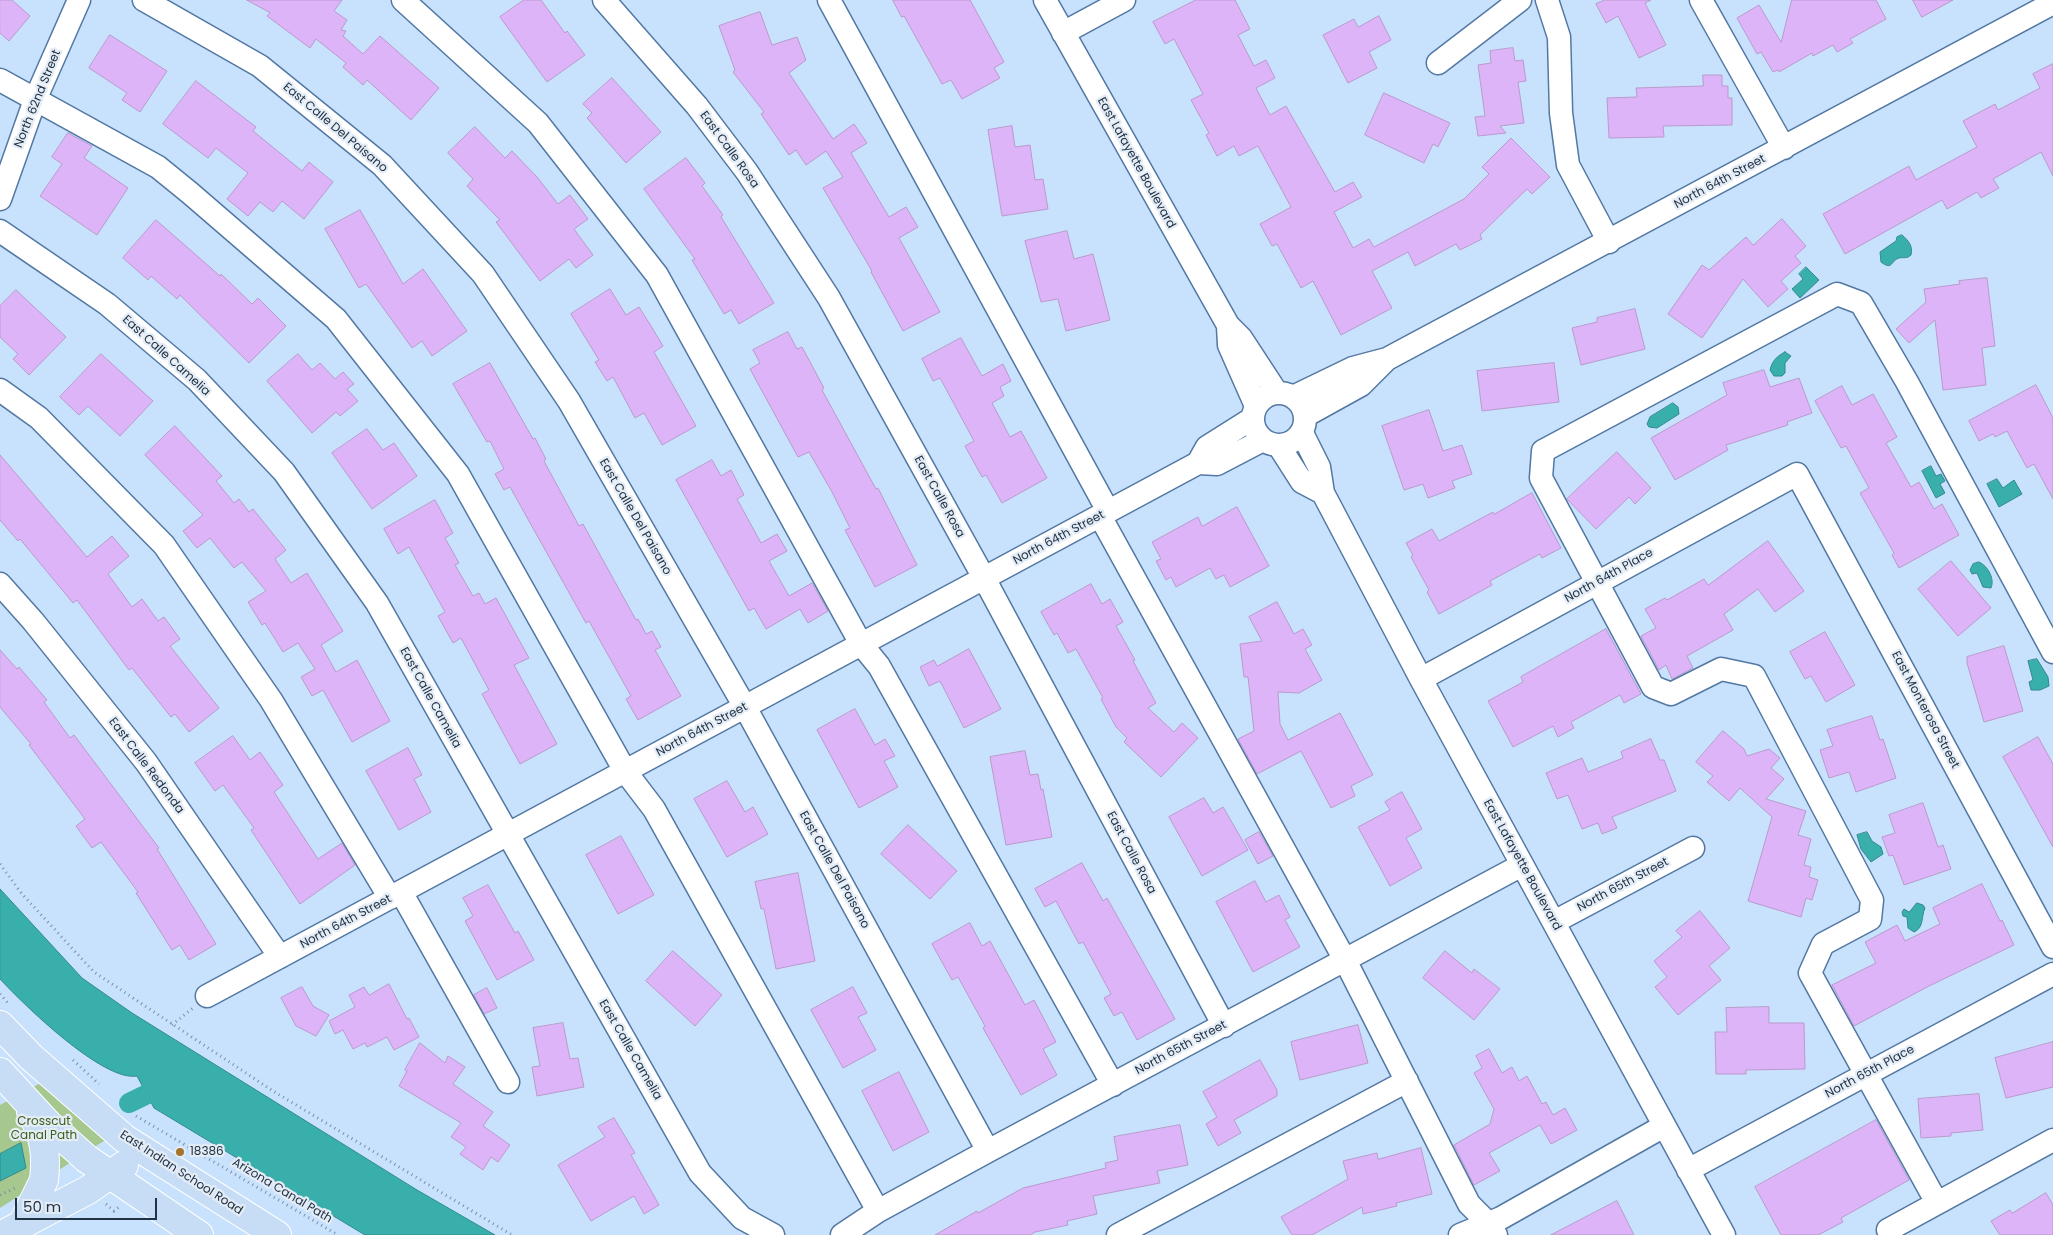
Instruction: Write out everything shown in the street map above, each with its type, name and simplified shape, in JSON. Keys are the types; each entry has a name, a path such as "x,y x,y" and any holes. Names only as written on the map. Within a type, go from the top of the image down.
{"main road":[{"name":"East Indian School Road","path":"0,1026 31,1057 125,1139 277,1235"},
{"path":"0,1072 49,1125 86,1159 199,1235"},
{"path":"12,1230 44,1180 45,1173 44,1141 23,1096"},
{"path":"12,1230 88,1190 111,1175 142,1150"}],"street":[{"name":"North 62nd Street","path":"0,199 35,100 79,0"},
{"name":"East Calle Del Paisano","path":"144,0 260,66 382,165 483,274 569,401 745,707 988,1151"},
{"path":"403,0 538,123 658,275 861,644 879,666 1113,1085"},
{"name":"East Calle Rosa","path":"604,0 697,106 747,172 829,298 984,578 1224,1026"},
{"path":"830,0 1104,514 1345,960 1469,1204 1492,1229"},
{"name":"East Lafayette Boulevard","path":"1045,0 1228,325 1242,338 1294,410 1319,468 1322,493 1421,679 1724,1235"},
{"path":"1062,33 1124,0"},
{"path":"1438,63 1520,0"},
{"path":"1546,0 1559,36 1561,112 1568,165 1609,242"},
{"path":"1701,0 1784,148"},
{"name":"North 64th Street","path":"1294,410 1353,368 1387,359 1609,242 1784,148 2037,6"},
{"path":"0,80 158,167 190,193 336,319 458,474 625,771 654,809 878,1211"},
{"name":"East Calle Camelia","path":"0,231 107,304 130,323 197,380 284,472 377,603 700,1173 742,1218 773,1235"},
{"path":"1937,1203 1810,972 1823,944 1870,919 1872,900 1754,676 1720,669 1672,694 1652,687 1541,478 1542,451 1837,294 1861,303 1912,391 2053,652"},
{"name":"East Lafayette Boulevard","path":"1228,325 1229,345 1254,412"},
{"path":"0,390 39,418 164,545 271,700 396,895 508,1082"},
{"path":"1271,443 1292,442 1294,410 1262,399 1254,412 1255,430 1271,443 1302,482 1322,493"},
{"name":"North 64th Street","path":"1198,463 1207,447 1254,412"},
{"name":"North 64th Street","path":"207,996 1198,463 1217,464 1271,443"},
{"name":"North 64th Place","path":"1421,679 1797,474"},
{"name":"East Monterosa Street","path":"1797,474 2053,947"},
{"name":"East Calle Redonda","path":"0,584 33,621 146,762 280,957"},
{"name":"North 65th Street","path":"1554,922 1693,848"},
{"name":"North 65th Street","path":"842,1235 878,1211 1522,864"},
{"name":"North 65th Place","path":"1688,1170 2053,974"},
{"path":"1118,1235 1407,1081"},
{"path":"1460,1235 1492,1229 1501,1218 1664,1126"},
{"path":"1891,1235 1888,1230 2053,1140"}],"path":[{"path":"0,864 22,894 94,972 273,1091 512,1235"},
{"path":"172,1025 207,996"},
{"name":"Arizona Canal Path","path":"139,1118 338,1235"}],"green space":[{"name":"Crosscut Canal Path","path":"63,1071 127,1126 0,1208 0,1105"}],"shaded area":[{"path":"1902,235 1910,244 1911,255 1896,259 1888,266 1885,265 1881,262 1880,252"},
{"path":"1806,267 1819,280 1800,298 1792,289 1803,279 1799,274"},
{"path":"1785,352 1791,356 1785,363 1785,373 1782,376 1774,376 1770,370 1772,364 1777,357"},
{"path":"1673,403 1678,407 1679,414 1657,428 1649,427 1647,424 1650,417"},
{"path":"1931,466 1936,476 1941,474 1945,481 1940,484 1945,493 1936,498 1922,471"},
{"path":"1997,479 2003,488 2014,480 2022,494 1999,507 1987,484"},
{"path":"1979,562 1990,573 1991,588 1983,587 1977,573 1972,574 1970,570 1973,564"},
{"path":"2037,659 2048,677 2049,686 2040,690 2031,690 2029,682 2033,680 2028,661"},
{"path":"1867,832 1872,841 1881,847 1883,854 1871,862 1861,849 1857,835"},
{"path":"0,889 82,978 132,1013 417,1190 495,1235 365,1235 154,1108 137,1076 122,1075 104,1067 85,1055 26,1006 0,979"},
{"path":"1917,903 1925,908 1921,925 1914,932 1908,928 1907,917 1903,916 1902,912 1904,909 1909,912"},
{"path":"21,1143 26,1168 0,1181 0,1154"}],"building":[{"path":"0,0 12,0 30,16 9,41 0,33"},
{"path":"247,0 342,0 334,11 347,20 341,30 346,31 343,36 363,54 380,36 439,88 411,120 367,80 363,85 343,67 346,63 316,39 310,48 267,16 270,13"},
{"path":"524,0 541,0 565,33 567,31 585,55 547,82 500,17"},
{"path":"893,0 970,0 1004,62 994,68 1000,78 962,99 951,80 942,84"},
{"path":"1196,0 1235,0 1250,29 1238,35 1254,66 1266,60 1275,78 1256,88 1270,115 1286,106 1335,192 1353,182 1362,197 1334,212 1353,248 1369,239 1374,247 1464,199 1489,174 1482,167 1511,138 1550,177 1532,194 1527,189 1480,235 1482,239 1460,250 1456,244 1415,266 1408,252 1372,271 1392,308 1341,335 1313,281 1301,288 1277,244 1272,246 1260,224 1291,207 1258,146 1239,156 1234,146 1217,156 1206,135 1209,133 1191,100 1203,94 1174,39 1165,44 1153,22"},
{"path":"1605,0 1651,0 1645,3 1666,45 1639,58 1618,16 1606,23 1596,4"},
{"path":"1792,0 1876,0 1886,19 1850,39 1853,43 1837,52 1833,45 1813,56 1812,53 1779,72 1778,70 1773,72 1761,52 1757,54 1737,18 1759,5 1781,42"},
{"path":"1913,0 1953,0 1922,17"},
{"path":"760,12 772,45 797,37 806,60 789,73 833,139 854,124 867,143 851,153 889,217 906,207 918,227 899,238 940,312 903,331 872,271 823,188 843,177 826,151 806,165 796,150 789,155 761,114 764,112 733,72 735,70 719,26"},
{"path":"1379,16 1391,40 1369,52 1377,68 1348,83 1323,35 1354,19 1358,27"},
{"path":"110,35 167,71 140,112 122,100 127,93 89,68"},
{"path":"1513,48 1515,61 1523,60 1526,81 1518,82 1524,123 1500,126 1506,133 1478,136 1475,117 1485,116 1478,65 1491,63 1490,51"},
{"path":"2053,64 2053,176 2041,152 1993,179 1999,188 1981,198 1977,192 1947,209 1942,200 1845,254 1823,214 1909,166 1916,180 1977,147 1963,121 1995,104 1998,110 2040,88 2033,74"},
{"path":"1703,75 1722,75 1722,86 1728,86 1728,98 1732,98 1732,125 1663,126 1664,137 1609,138 1607,98 1637,97 1636,88 1703,86"},
{"path":"612,78 661,132 626,163 587,118 592,113 583,104"},
{"path":"196,81 256,127 253,131 302,171 309,162 333,182 304,219 282,201 273,212 260,202 248,216 227,199 248,173 216,148 208,158 163,124"},
{"path":"1384,93 1450,123 1438,147 1433,144 1424,163 1365,135"},
{"path":"1012,126 1015,147 1030,145 1035,180 1043,179 1048,209 1002,216 988,130"},
{"path":"475,127 505,158 512,151 537,177 558,204 570,195 588,219 574,229 593,255 576,268 569,259 540,281 496,222 500,220 467,186 473,179 448,153"},
{"path":"68,133 92,146 84,158 128,188 97,235 40,196 62,164 52,157"},
{"path":"686,158 705,183 702,186 723,215 721,217 774,303 739,324 731,310 724,314 692,260 695,259 644,189"},
{"path":"360,210 403,284 423,269 467,331 432,356 422,341 412,348 366,284 359,288 325,229"},
{"path":"1782,219 1806,246 1795,256 1801,263 1781,281 1788,289 1768,307 1743,279 1702,338 1668,314 1702,265 1709,270 1746,237 1753,245"},
{"path":"156,220 220,276 221,274 252,304 258,298 286,326 249,363 180,295 177,299 151,276 148,280 123,258"},
{"path":"1067,231 1074,259 1093,254 1110,320 1066,331 1058,299 1041,302 1025,241"},
{"path":"1987,278 1995,346 1982,348 1986,385 1943,390 1935,320 1909,343 1896,329 1926,302 1924,289 1960,284 1959,281"},
{"path":"610,289 626,315 639,307 651,326 663,346 654,352 696,426 662,445 644,413 635,418 613,377 607,381 595,362 599,360 571,314"},
{"path":"16,290 66,337 29,375 13,359 18,354 0,337 0,306"},
{"path":"1635,309 1645,349 1581,365 1572,328 1597,322 1597,318"},
{"path":"788,332 797,349 802,347 824,388 822,390 876,489 878,488 917,565 875,587 845,530 850,528 832,492 809,452 798,457 750,369 760,363 753,350"},
{"path":"961,338 982,376 1003,364 1011,381 1000,387 1004,396 992,403 1010,437 1021,431 1047,478 1002,503 986,475 982,477 965,446 974,441 940,378 933,381 922,359"},
{"path":"101,354 153,401 120,436 88,406 79,415 60,397"},
{"path":"298,354 312,370 320,363 335,379 343,372 354,384 347,389 358,401 340,416 336,412 312,433 267,381"},
{"path":"490,363 533,439 535,438 546,459 544,461 579,526 583,524 636,620 638,619 646,634 652,631 661,647 655,650 681,696 638,720 626,699 631,696 589,621 586,623 510,487 504,490 495,474 504,469 490,441 487,442 453,384"},
{"path":"1554,363 1559,402 1482,411 1477,371"},
{"path":"1764,370 1770,387 1799,378 1812,413 1787,422 1788,425 1726,445 1728,450 1675,480 1651,438 1727,395 1723,383"},
{"path":"2036,385 2053,418 2053,499 2034,464 2027,468 2007,431 1995,437 1993,434 1979,441 1969,421"},
{"path":"1842,386 1852,405 1873,394 1897,437 1886,443 1911,487 1919,482 1934,509 1942,504 1959,535 1899,568 1892,555 1894,553 1860,493 1869,488 1846,446 1841,448 1815,401"},
{"path":"1429,410 1443,451 1462,445 1472,474 1452,481 1455,488 1428,498 1423,484 1404,490 1382,426"},
{"path":"175,426 222,476 216,481 234,503 239,499 249,512 253,509 286,550 275,559 291,583 307,573 343,631 321,645 336,672 357,660 390,721 352,742 323,690 312,696 301,677 315,669 298,643 283,652 265,623 262,625 248,602 266,591 242,562 234,568 210,538 197,548 183,531 203,515 145,455"},
{"path":"367,429 383,450 394,443 417,476 372,509 332,453"},
{"path":"1617,452 1651,488 1635,504 1629,497 1596,529 1567,499"},
{"path":"0,455 87,557 112,536 129,556 108,574 132,607 142,599 158,621 164,617 180,639 170,646 219,708 189,732 175,714 171,717 132,668 129,670 77,600 73,603 20,539 18,541 0,520"},
{"path":"712,460 721,476 731,470 744,495 737,499 761,543 777,534 787,551 769,561 789,596 812,583 828,611 808,623 800,609 766,629 754,608 749,611 676,480"},
{"path":"1532,493 1561,548 1542,558 1540,554 1490,581 1492,585 1439,614 1427,592 1429,590 1411,557 1413,555 1406,543 1432,529 1439,541"},
{"path":"435,500 453,533 445,538 459,563 455,565 473,596 479,593 485,604 496,598 529,658 514,665 557,744 520,764 482,694 489,690 461,638 453,643 438,616 445,612 409,547 398,554 384,529"},
{"path":"1237,507 1269,566 1230,587 1224,575 1216,579 1210,568 1176,587 1171,577 1166,580 1156,561 1161,559 1152,542 1198,517 1202,526"},
{"path":"1768,541 1804,591 1775,612 1758,589 1724,614 1733,630 1687,656 1693,668 1672,679 1666,665 1659,670 1641,636 1656,628 1645,609 1665,598 1667,600 1704,579 1708,585"},
{"path":"1951,561 1991,608 1958,636 1918,589"},
{"path":"1091,584 1102,604 1110,599 1123,622 1116,626 1156,703 1148,708 1174,732 1182,723 1198,738 1161,777 1124,742 1127,738 1116,727 1101,699 1103,698 1076,649 1068,653 1057,633 1054,635 1041,612"},
{"path":"1277,602 1294,634 1303,629 1312,645 1305,649 1322,680 1299,693 1278,692 1280,724 1288,740 1340,713 1373,775 1351,786 1355,796 1331,808 1301,751 1257,774 1238,739 1254,731 1248,677 1244,677 1240,644 1262,641 1249,617"},
{"path":"1606,629 1641,694 1624,703 1620,695 1571,722 1574,728 1558,737 1553,726 1513,747 1488,701 1523,682 1521,677"},
{"path":"1825,632 1855,685 1826,702 1811,676 1805,679 1790,652"},
{"path":"2004,646 2023,711 1984,722 1967,663 1967,657"},
{"path":"969,649 1001,709 964,728 940,681 929,686 920,667 934,660 937,666"},
{"path":"0,650 17,669 19,667 47,700 44,702 70,738 74,735 159,848 157,849 216,944 189,960 180,945 172,950 136,893 138,892 101,842 92,848 76,826 85,819 29,745 31,744 0,707"},
{"path":"855,709 875,745 885,739 895,756 884,761 898,787 859,808 817,730"},
{"path":"1872,716 1880,740 1883,739 1896,778 1856,792 1849,772 1829,778 1820,750 1833,746 1827,730"},
{"path":"1723,731 1744,749 1747,756 1769,749 1780,758 1771,768 1784,779 1766,799 1806,811 1798,835 1811,839 1804,865 1811,867 1809,877 1818,880 1812,900 1806,898 1801,917 1748,901 1772,817 1740,788 1729,801 1707,782 1713,776 1696,762"},
{"path":"233,736 250,760 260,752 283,785 274,792 318,859 342,843 355,865 300,904 251,830 254,828 223,785 215,791 195,763"},
{"path":"2038,737 2053,764 2053,847 2003,757"},
{"path":"1651,739 1660,760 1664,760 1676,791 1612,817 1617,828 1602,834 1598,823 1582,829 1568,795 1557,799 1546,773 1582,758 1588,772 1623,758 1621,752"},
{"path":"408,748 422,775 414,779 431,812 399,830 366,771"},
{"path":"1025,751 1030,775 1038,774 1041,790 1043,789 1052,837 1006,845 990,757"},
{"path":"727,781 745,812 753,807 768,834 727,857 694,799"},
{"path":"1402,792 1422,829 1406,838 1422,868 1390,886 1358,827 1390,810 1385,802"},
{"path":"1204,798 1213,813 1223,807 1248,850 1202,876 1169,817"},
{"path":"1923,803 1938,847 1943,845 1951,869 1904,885 1893,855 1889,856 1882,837 1895,833 1889,815"},
{"path":"908,825 957,871 930,899 881,854"},
{"path":"1259,832 1273,856 1258,864 1245,840"},
{"path":"621,836 654,895 618,914 586,855"},
{"path":"1082,863 1103,901 1107,898 1175,1019 1137,1040 1122,1012 1114,1016 1104,998 1111,994 1083,942 1079,944 1056,901 1045,907 1035,889"},
{"path":"798,873 815,961 776,969 764,909 761,909 755,882"},
{"path":"1255,881 1266,902 1279,895 1290,917 1285,920 1300,947 1253,972 1216,902"},
{"path":"1982,884 2014,945 1929,986 1854,1026 1832,985 1876,963 1865,942 1897,925 1905,941 1940,924 1933,908"},
{"path":"488,885 515,933 518,931 534,960 497,980 465,921 473,916 463,898"},
{"path":"1700,911 1730,948 1709,966 1721,980 1678,1015 1655,987 1667,977 1654,961 1682,937 1676,931"},
{"path":"970,923 982,946 990,941 1025,1005 1034,1000 1056,1042 1043,1049 1057,1075 1021,1095 983,1028 985,1026 958,977 952,980 932,944"},
{"path":"673,951 722,995 695,1026 646,981"},
{"path":"1445,951 1472,973 1474,969 1500,989 1474,1020 1423,978"},
{"path":"389,984 407,1019 409,1018 419,1037 394,1050 387,1037 367,1047 365,1043 353,1049 343,1030 335,1034 329,1021 355,1007 349,995 364,987 369,995"},
{"path":"302,987 313,1006 329,1015 316,1036 296,1026 281,998"},
{"path":"853,987 867,1013 858,1017 876,1050 843,1068 811,1010"},
{"path":"487,988 497,1008 484,1014 474,995"},
{"path":"1769,1007 1769,1023 1804,1023 1805,1069 1746,1070 1746,1074 1716,1074 1715,1032 1727,1032 1726,1008"},
{"path":"563,1023 570,1059 578,1058 584,1087 537,1096 532,1067 540,1066 533,1028"},
{"path":"1358,1025 1368,1063 1300,1080 1291,1042"},
{"path":"2053,1042 2053,1087 2006,1098 1995,1058"},
{"path":"420,1043 445,1063 448,1056 465,1067 453,1084 493,1112 483,1126 510,1145 498,1162 491,1157 483,1170 460,1154 466,1147 451,1137 461,1123 399,1086 407,1071 405,1070"},
{"path":"1489,1049 1502,1073 1512,1067 1519,1081 1527,1076 1542,1104 1546,1102 1553,1115 1565,1108 1577,1130 1551,1144 1540,1125 1489,1153 1500,1171 1474,1185 1454,1145 1490,1124 1494,1109 1474,1073 1482,1068 1476,1056"},
{"path":"1260,1060 1277,1090 1277,1096 1234,1120 1241,1133 1218,1146 1206,1124 1217,1117 1203,1092"},
{"path":"899,1072 929,1132 893,1151 862,1091"},
{"path":"1979,1094 1983,1130 1951,1133 1951,1136 1921,1138 1918,1099"},
{"path":"614,1118 635,1153 631,1155 659,1205 644,1214 634,1196 591,1221 558,1165 605,1137 598,1127"},
{"path":"1876,1120 1909,1180 1841,1218 1843,1222 1818,1235 1781,1235 1755,1187"},
{"path":"1180,1125 1188,1165 1157,1171 1160,1183 1093,1196 1097,1214 1067,1221 1068,1225 1035,1232 1030,1235 935,1235 1023,1188 1106,1168 1105,1163 1118,1160 1114,1137"},
{"path":"1421,1148 1432,1194 1396,1203 1397,1206 1363,1214 1362,1207 1312,1235 1292,1235 1281,1217 1348,1179 1343,1161 1377,1153 1378,1159"},
{"path":"2046,1193 2053,1205 2053,1235 2000,1235 1991,1221 2010,1210 2012,1213"},
{"path":"1617,1201 1634,1235 1551,1235"}],"waterway":[{"path":"129,1103 172,1082"}],"place":[{"name":"18386","path":"180,1152"}]}
